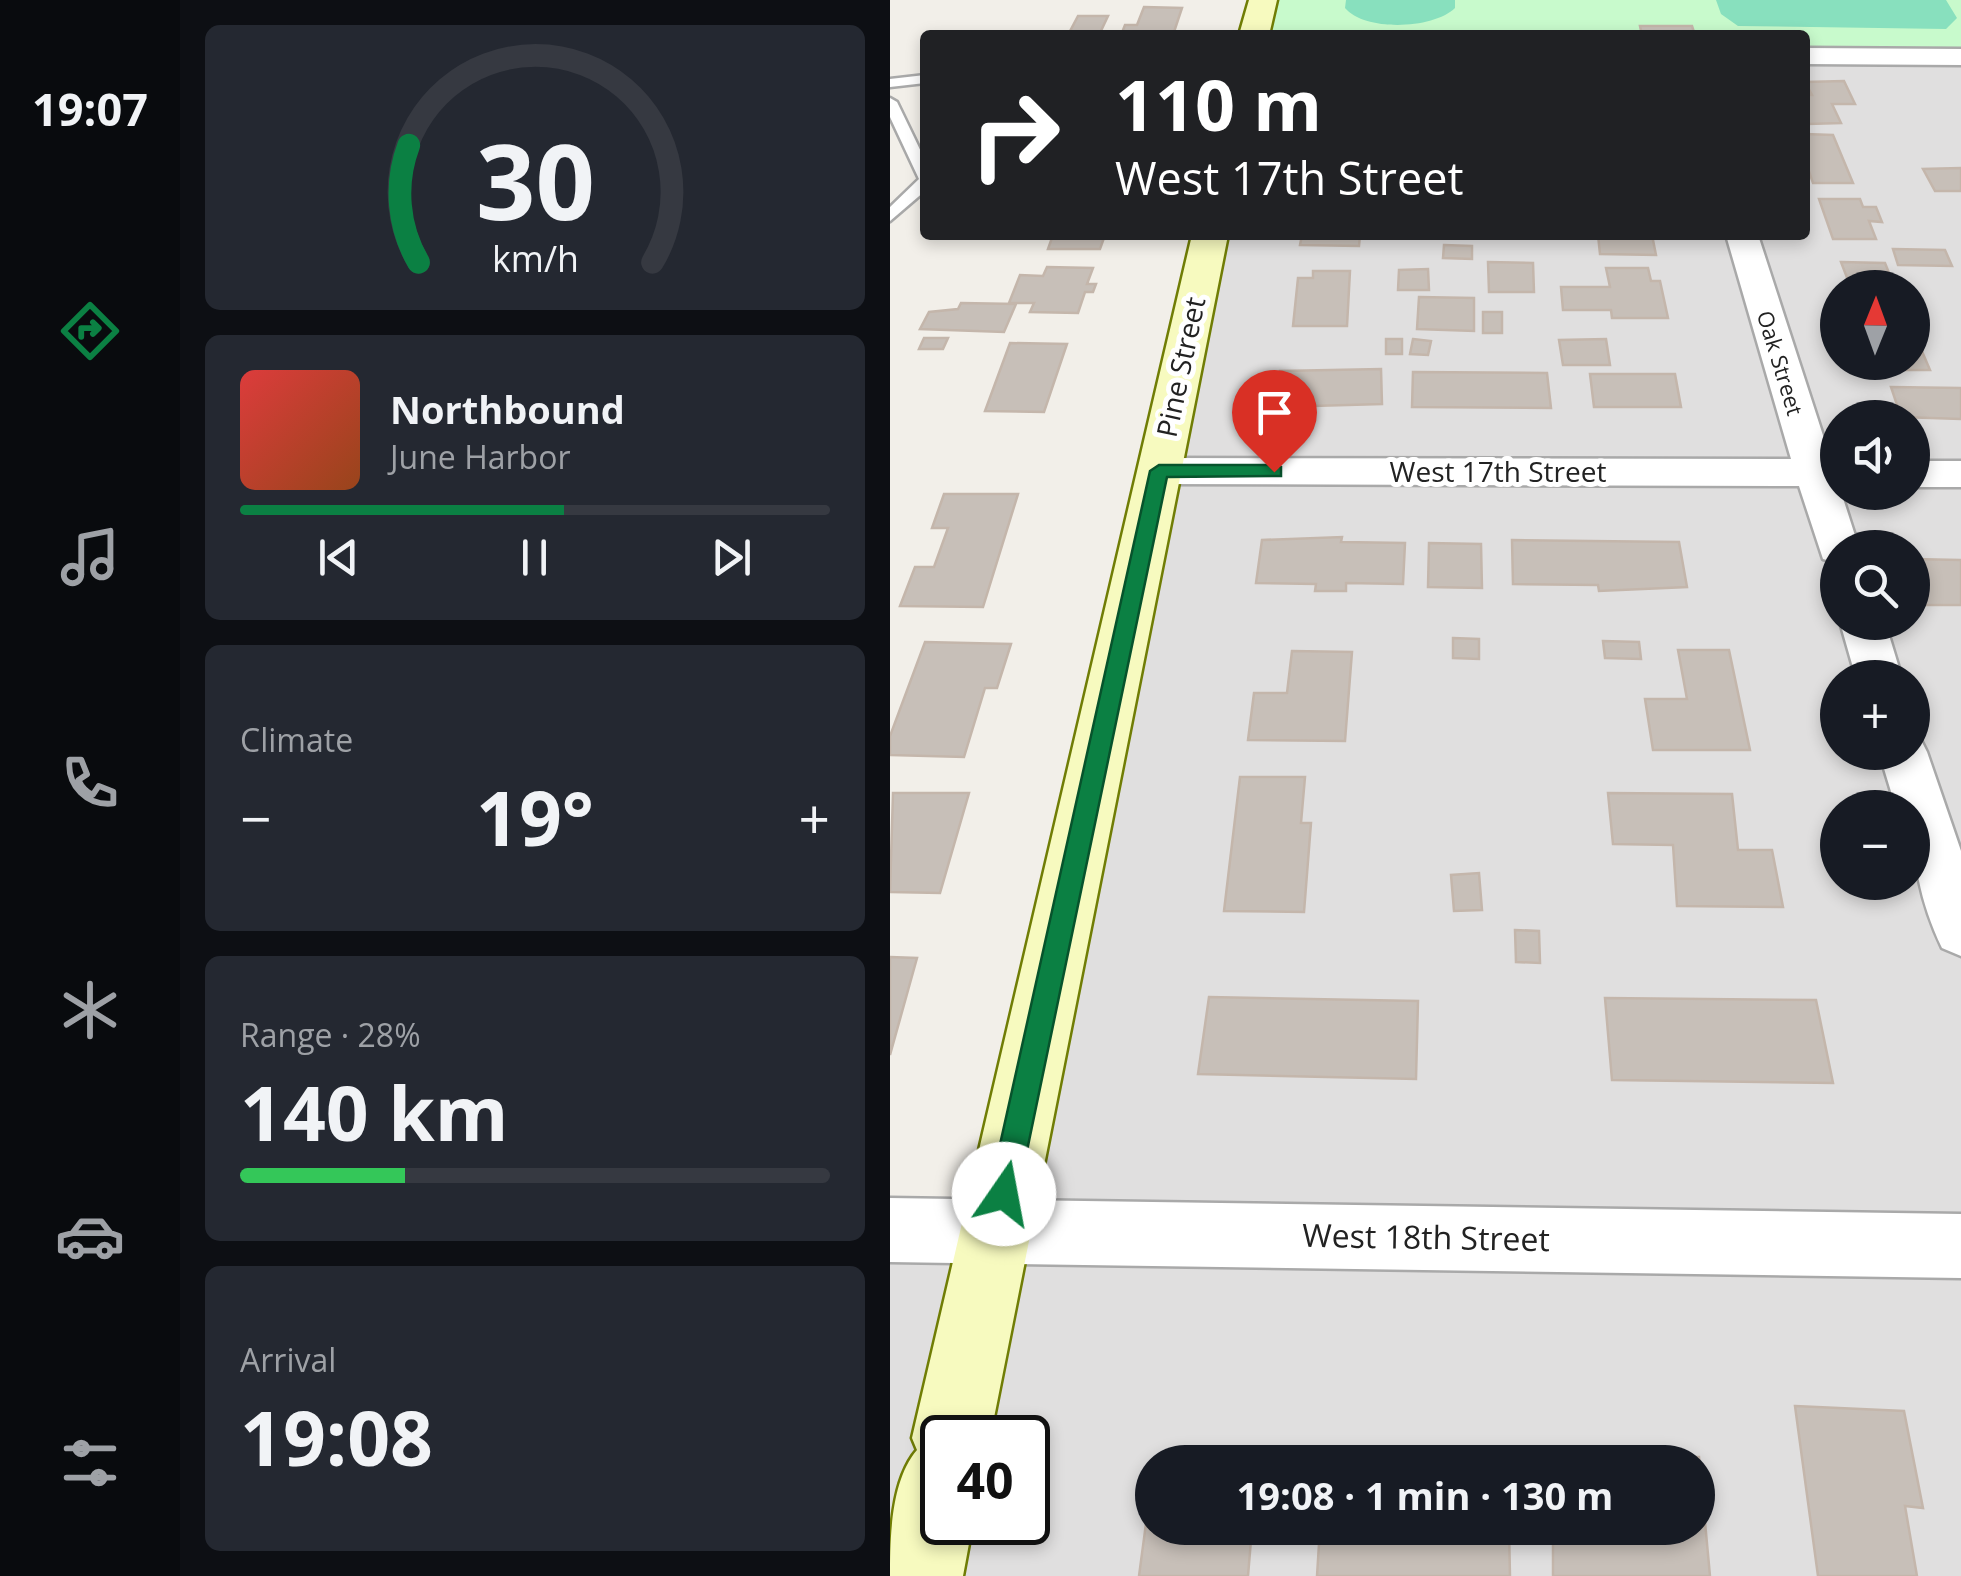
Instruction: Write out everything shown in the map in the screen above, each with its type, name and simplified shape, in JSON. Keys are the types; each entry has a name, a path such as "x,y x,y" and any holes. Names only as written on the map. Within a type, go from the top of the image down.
{"street":[{"path":"1255,30 1263,0"},
{"path":"1810,56 1961,58"},
{"name":"Pine Street","path":"957,1415 1209,240"},
{"name":"Oak Street","path":"1744,240 1820,456"},
{"name":"West 17th Street","path":"1159,471 1820,473"},
{"path":"1930,474 1961,474"},
{"path":"1910,770 1961,931"},
{"name":"West 18th Street","path":"890,1230 1961,1246"},
{"path":"922,1576 928,1545"}],"lane":[{"path":"890,82 920,79"},
{"path":"890,102 920,168"},
{"path":"890,216 920,184"}],"shaded area":[{"path":"1961,0 1961,1576 890,1576 890,1230 995,1232 1209,240 1810,240 1810,34"}],"green space":[{"path":"1263,0 1961,0 1961,57 1810,56 1810,30 1255,30"},
{"path":"1346,0 1455,0 1455,8 1416,24 1383,24 1355,16 1345,8"},
{"path":"1716,0 1946,0 1957,18 1946,29 1738,26 1721,14"}],"building":[{"path":"1144,7 1182,8 1175,30 1123,30 1125,25 1137,25"},
{"path":"1078,16 1108,16 1101,30 1071,30"},
{"path":"1640,26 1692,26 1693,30 1641,30"},
{"path":"1844,81 1855,104 1832,104 1841,123 1810,124 1810,82"},
{"path":"1810,134 1833,135 1853,183 1813,183"},
{"path":"1961,168 1961,191 1935,191 1923,169"},
{"path":"1819,199 1860,199 1863,207 1876,207 1882,222 1869,221 1876,239 1833,239"},
{"path":"1051,240 1103,240 1100,249 1048,249"},
{"path":"1301,240 1360,240 1359,246 1300,245"},
{"path":"1599,240 1653,240 1656,255 1600,254"},
{"path":"1444,245 1472,246 1472,259 1443,258"},
{"path":"1893,249 1945,250 1952,266 1898,265"},
{"path":"1488,262 1533,263 1534,292 1489,292"},
{"path":"1841,262 1885,263 1888,270 1844,270"},
{"path":"1047,267 1093,268 1087,284 1096,284 1093,292 1085,292 1078,313 1030,312 1034,303 1009,303 1020,275 1043,276"},
{"path":"1606,268 1648,268 1651,281 1660,281 1668,318 1612,318 1611,310 1563,310 1561,287 1610,287"},
{"path":"1428,269 1429,290 1398,290 1399,270"},
{"path":"1313,271 1350,271 1347,326 1293,326 1298,278 1313,278"},
{"path":"1419,297 1474,298 1474,331 1417,329"},
{"path":"961,303 1016,304 1004,332 920,329 929,312 958,309"},
{"path":"1483,312 1502,312 1502,333 1483,333"},
{"path":"924,338 948,338 943,349 919,349"},
{"path":"1386,339 1402,339 1402,354 1386,354"},
{"path":"1413,339 1431,341 1428,355 1410,354"},
{"path":"1606,339 1610,365 1563,365 1559,340"},
{"path":"1010,343 1067,344 1044,412 985,411"},
{"path":"1381,369 1382,404 1278,407 1280,371"},
{"path":"1413,372 1547,373 1551,408 1412,407"},
{"path":"1590,374 1675,374 1681,407 1594,407"},
{"path":"1891,387 1961,388 1961,419 1930,418 1930,400 1895,400"},
{"path":"944,494 1018,494 983,607 900,606 915,567 934,567 948,528 932,528"},
{"path":"1342,537 1341,542 1405,543 1403,584 1346,583 1346,591 1315,591 1316,584 1256,583 1262,540"},
{"path":"1512,540 1679,542 1687,587 1599,591 1598,585 1513,584"},
{"path":"1429,543 1481,544 1482,588 1428,587"},
{"path":"1930,559 1961,560 1961,605 1930,605"},
{"path":"1453,638 1479,639 1479,659 1453,658"},
{"path":"1603,641 1639,642 1641,659 1605,658"},
{"path":"925,642 1011,644 997,688 985,688 964,757 890,755 890,736"},
{"path":"1678,650 1729,650 1750,750 1653,750 1645,699 1687,699"},
{"path":"1292,651 1352,652 1345,741 1248,740 1254,693 1287,693"},
{"path":"1240,777 1305,777 1301,823 1311,823 1304,912 1224,911"},
{"path":"893,793 969,793 940,893 890,892"},
{"path":"1608,793 1732,794 1738,850 1772,850 1783,907 1677,906 1673,845 1613,844"},
{"path":"1479,873 1482,910 1454,911 1451,875"},
{"path":"1515,930 1539,931 1540,963 1516,962"},
{"path":"890,957 917,958 890,1055"},
{"path":"1209,997 1418,1001 1416,1079 1198,1074"},
{"path":"1605,998 1816,1000 1833,1083 1612,1080"},
{"path":"1795,1406 1904,1411 1923,1508 1905,1506 1917,1576 1818,1576"},
{"path":"1143,1545 1251,1545 1248,1576 1139,1576"},
{"path":"1319,1545 1509,1545 1510,1576 1317,1576"},
{"path":"1553,1545 1707,1545 1710,1576 1553,1576"}],"route":[{"path":"1004,1194 1159,471 1274,472"}]}
